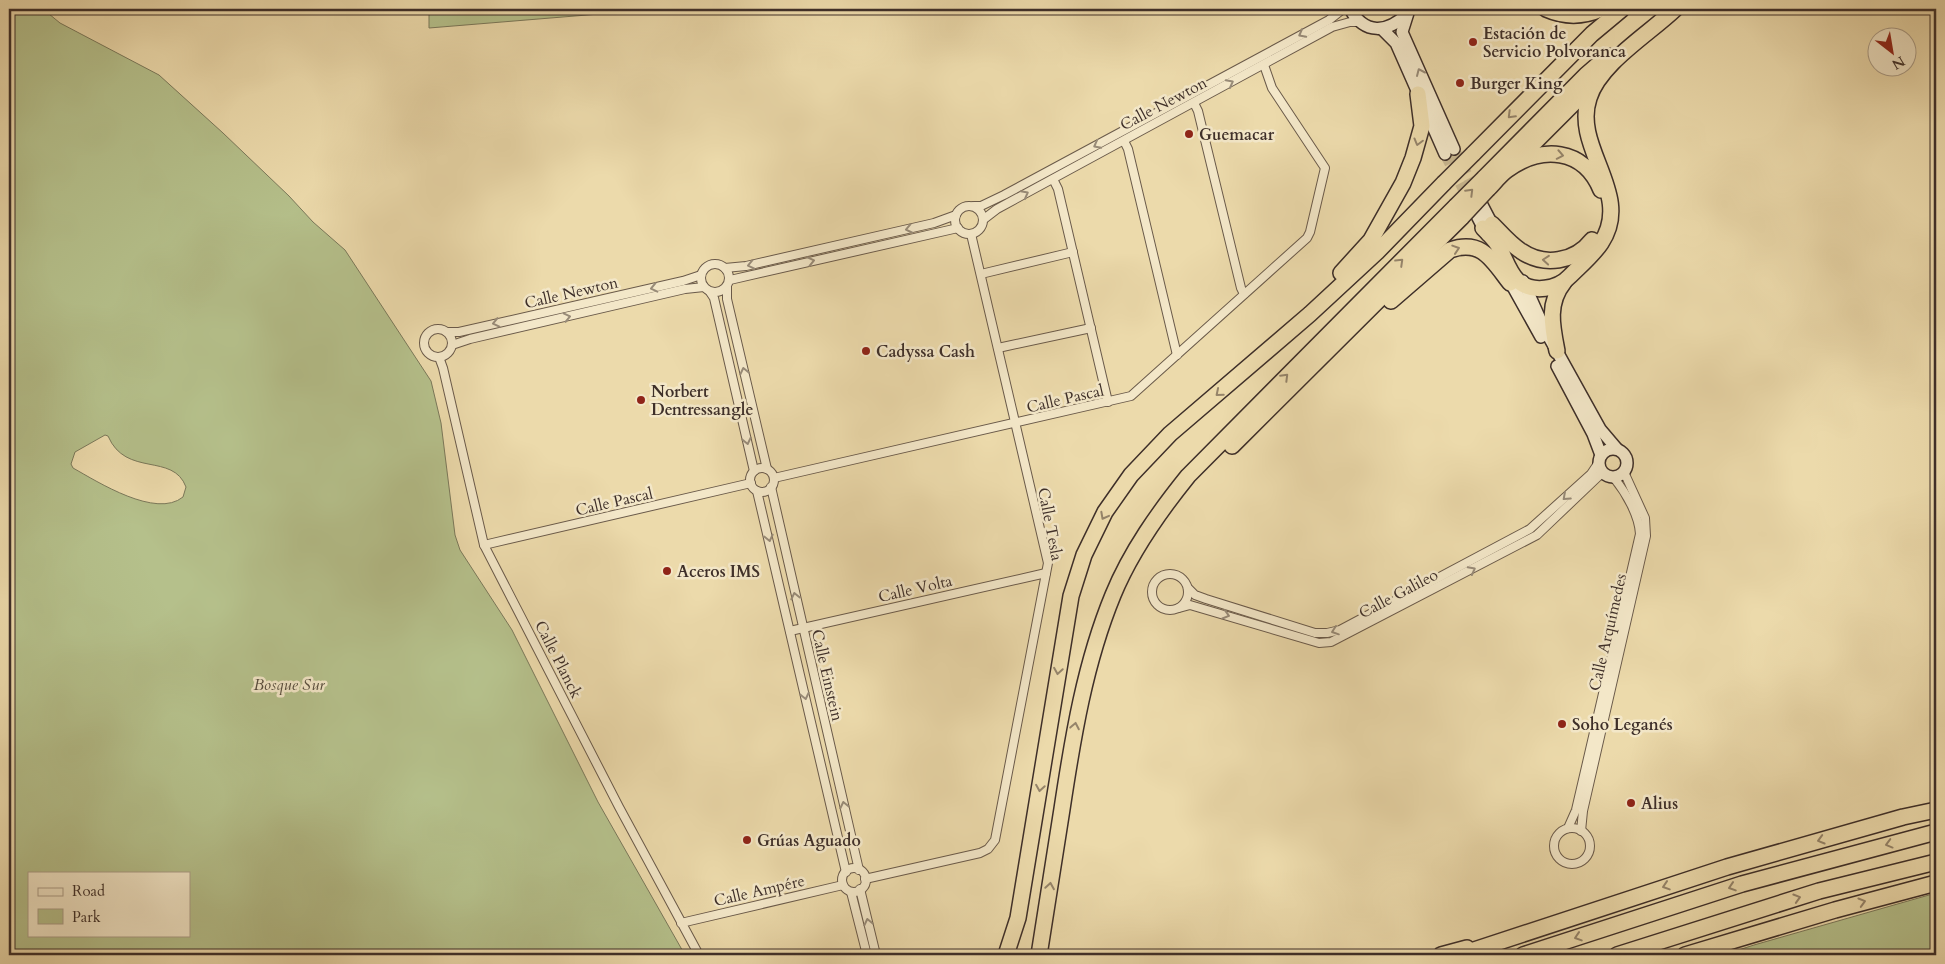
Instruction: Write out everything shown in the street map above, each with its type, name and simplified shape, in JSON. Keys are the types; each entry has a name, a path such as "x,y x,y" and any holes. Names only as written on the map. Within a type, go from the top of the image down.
{"highway":[{"path":"1546,9 1560,15 1580,15 1601,9"},
{"path":"1006,955 1018,918 1071,596 1084,555 1106,512 1131,475 1170,434 1296,327 1376,252 1592,34 1622,9"},
{"path":"1092,658 1124,591 1167,514 1196,480 1469,210 1486,184 1586,75 1647,23 1670,9"},
{"path":"1507,170 1628,49 1675,9"},
{"path":"1557,351 1551,320 1558,290 1602,242 1608,229 1611,215 1607,184 1590,145 1587,131 1586,115 1588,100 1598,78"},
{"path":"1296,327 1308,306 1371,240 1387,214 1403,183 1419,141 1422,126 1418,94"},
{"path":"1486,184 1523,161 1540,154 1557,154 1574,159 1596,179 1603,199 1604,210 1595,237 1579,252 1569,257 1551,260 1530,257 1487,225"},
{"path":"1039,955 1074,725 1092,658 1114,594 1136,552 1164,505 1201,462 1469,210"},
{"path":"1487,225 1519,286"},
{"path":"1336,342 1384,306 1450,250 1462,246 1472,246 1481,251 1519,286 1544,288 1564,282"},
{"path":"1458,955 1727,867 1903,817 1936,810"},
{"path":"1523,955 1742,884 1936,832"},
{"path":"1617,955 1819,891 1936,862"},
{"path":"1691,954 1827,912 1936,883"},
{"path":"1042,935 1044,955"},
{"path":"1441,955 1464,948 1495,943"}],"street":[{"name":"Calle Newton","path":"974,206 981,206 1004,195 1329,20 1342,9"},
{"path":"1350,9 1360,22 1372,28 1382,29 1396,25 1410,11"},
{"path":"1382,29 1396,44 1418,94 1450,151 1402,32 1410,11"},
{"name":"Calle Newton","path":"984,220 997,209 1332,27 1350,22 1360,22"},
{"name":"Calle Pascal","path":"774,478 1016,422 1025,422 1131,396 1307,238 1325,168 1272,88 1264,65"},
{"path":"1194,103 1198,111 1244,294"},
{"path":"1124,141 1128,149 1177,355"},
{"path":"1053,179 1058,189 1108,402"},
{"path":"754,471 714,298 707,289 701,275 704,269 713,264 726,268 746,266 934,223 956,215 964,206 974,206 981,212 984,220 977,232 965,233 956,225 956,215"},
{"path":"1469,210 1487,225"},
{"path":"707,289 717,292 728,283 958,228"},
{"name":"Calle Tesla","path":"865,879 980,853 988,849 995,840 1048,564 971,234"},
{"path":"981,274 1073,252"},
{"path":"726,268 729,274 727,299 767,469 774,478 771,487 765,491 757,490 751,483 751,477 754,471 760,468 767,469"},
{"name":"Calle Newton","path":"447,332 459,332 701,275"},
{"path":"1519,286 1600,429 1625,456 1627,460 1619,475 1602,473 1593,434 1519,286"},
{"name":"Calle Newton","path":"452,345 489,334 685,289 707,289"},
{"path":"998,348 1091,328"},
{"path":"434,329 438,329 447,332 452,340 452,345 448,353 435,357 426,352 423,344 426,334 434,329"},
{"name":"Calle Planck","path":"439,357 444,368 484,544 699,955"},
{"path":"1600,458 1606,451 1617,449"},
{"name":"Calle Galileo","path":"1188,588 1195,595 1206,599 1315,633 1326,634 1340,630 1530,529 1591,474 1600,458"},
{"name":"Calle Galileo","path":"1179,608 1190,605 1319,643 1331,642 1537,535 1602,473"},
{"name":"Calle Arquímedes","path":"1619,475 1626,480 1645,518 1646,536 1583,811 1581,830 1590,842 1588,855 1584,860 1570,865 1563,863 1556,857 1553,844 1560,832 1568,828 1576,810 1640,534 1640,522 1620,485 1619,475"},
{"name":"Calle Pascal","path":"484,544 751,483"},
{"name":"Calle Einstein","path":"771,487 859,870"},
{"name":"Calle Einstein","path":"757,490 846,872"},
{"name":"Calle Volta","path":"790,631 1046,573"},
{"path":"1170,574 1181,577 1188,588 1188,598 1179,608 1173,610 1161,608 1154,601 1152,595 1153,587 1160,577 1170,574"},
{"path":"1568,828 1581,830"},
{"path":"851,892 863,888 865,879 859,870 852,869 846,872 843,876 843,885 851,892 868,955"},
{"name":"Calle Ampére","path":"681,923 843,885"},
{"path":"860,890 876,955"}],"green space":[{"name":"Bosque Sur","path":"9,9 43,9 60,23 159,75 223,133 289,196 313,222 345,250 431,381 441,423 455,535 460,550 512,630 598,802 685,955 9,955","holes":["105,435 108,436 116,449 126,457 171,470 180,476 186,487 183,497 172,503 158,504 143,501 97,482 73,468 71,464 75,452"]},
{"path":"436,9 660,9 429,28 429,15"},
{"path":"1936,893 1936,955 1723,955 1754,945"}],"tunnel":[{"path":"1454,149 1477,195"},
{"path":"1445,154 1470,202"}],"place":[{"name":"Estación de Servicio Polvoranca","path":"1473,42"},
{"name":"Burger King","path":"1460,83"},
{"name":"Guemacar","path":"1189,134"},
{"name":"Cadyssa Cash","path":"866,351"},
{"name":"Norbert Dentressangle","path":"641,400"},
{"name":"Aceros IMS","path":"667,571"},
{"name":"Soho Leganés","path":"1562,724"},
{"name":"Alius","path":"1631,803"},
{"name":"Grúas Aguado","path":"747,840"}]}
